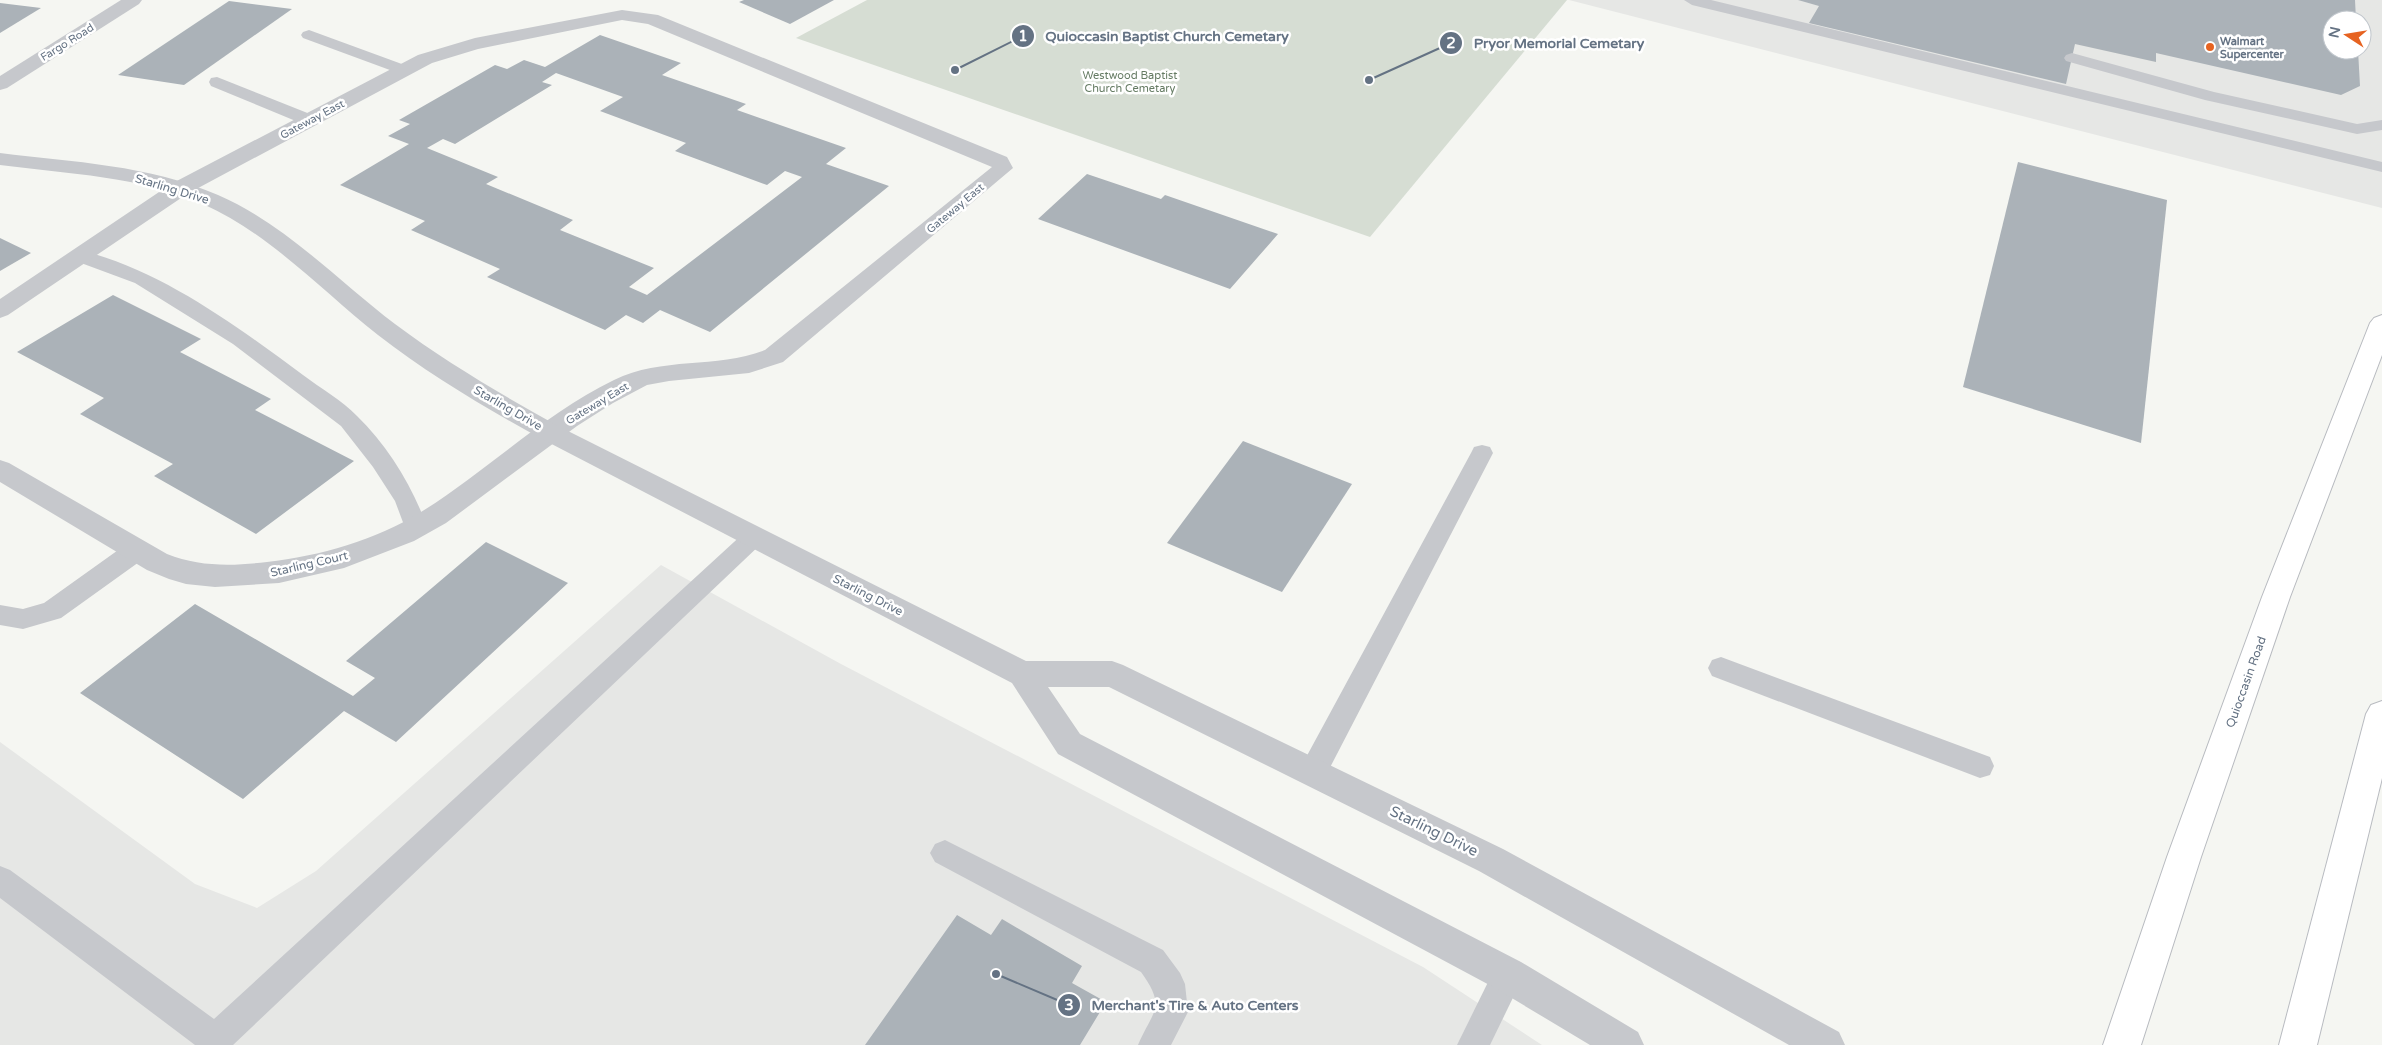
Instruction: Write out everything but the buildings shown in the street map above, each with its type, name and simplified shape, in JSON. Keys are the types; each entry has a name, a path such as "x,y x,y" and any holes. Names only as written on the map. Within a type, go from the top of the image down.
{"main road":[{"name":"Quioccasin Road","path":"2122,1045 2184,857 2273,607 2382,323"},
{"path":"2298,1045 2382,714"}],"street":[{"name":"Fargo Road","path":"0,84 133,0"},
{"name":"Gateway East","path":"179,188 425,59 475,44 622,15 653,0"},
{"name":"Gateway East","path":"549,432 624,386 651,376 676,370 750,365 774,356 1003,168 1000,161 652,19 622,15"},
{"name":"Starling Drive","path":"0,160 142,177 209,199 244,216 280,242 387,330 483,395 549,432 1023,674 1112,674 1491,860 1826,1045"},
{"path":"0,310 179,188"},
{"name":"Starling Court","path":"0,470 158,562 185,573 222,575 270,574 324,562 376,547 430,520 549,432"},
{"name":"Starling Drive","path":"1023,674 1069,744 1508,975 1625,1045"}],"lane":[{"path":"1692,0 2382,167"},
{"path":"309,35 404,70"},
{"path":"2072,58 2211,96 2357,129 2382,125"},
{"path":"217,82 309,120"},
{"path":"80,256 142,279 240,339 349,421 380,461 406,500 415,527"},
{"path":"1313,772 1482,453"},
{"path":"0,880 216,1044 754,537"},
{"path":"0,615 24,619 52,611 137,550"},
{"path":"1721,668 1980,766"},
{"path":"945,853 1152,961 1169,984 1172,1012 1154,1045"},
{"path":"1473,1045 1508,975"}],"shaded area":[{"path":"1569,0 2382,0 2382,208"},
{"path":"661,565 841,664 1423,967 1542,1045 0,1045 0,742 195,884 257,908 316,871"}],"green space":[{"name":"Westwood Baptist Church Cemetary","path":"867,0 1567,0 1370,237 796,38"}],"place":[{"name":"Walmart Supercenter","path":"2210,47"},
{"name":"Quioccasin Baptist Church Cemetary","path":"955,70"},
{"name":"Pryor Memorial Cemetary","path":"1369,80"},
{"name":"Merchant's Tire & Auto Centers","path":"996,974"}]}
